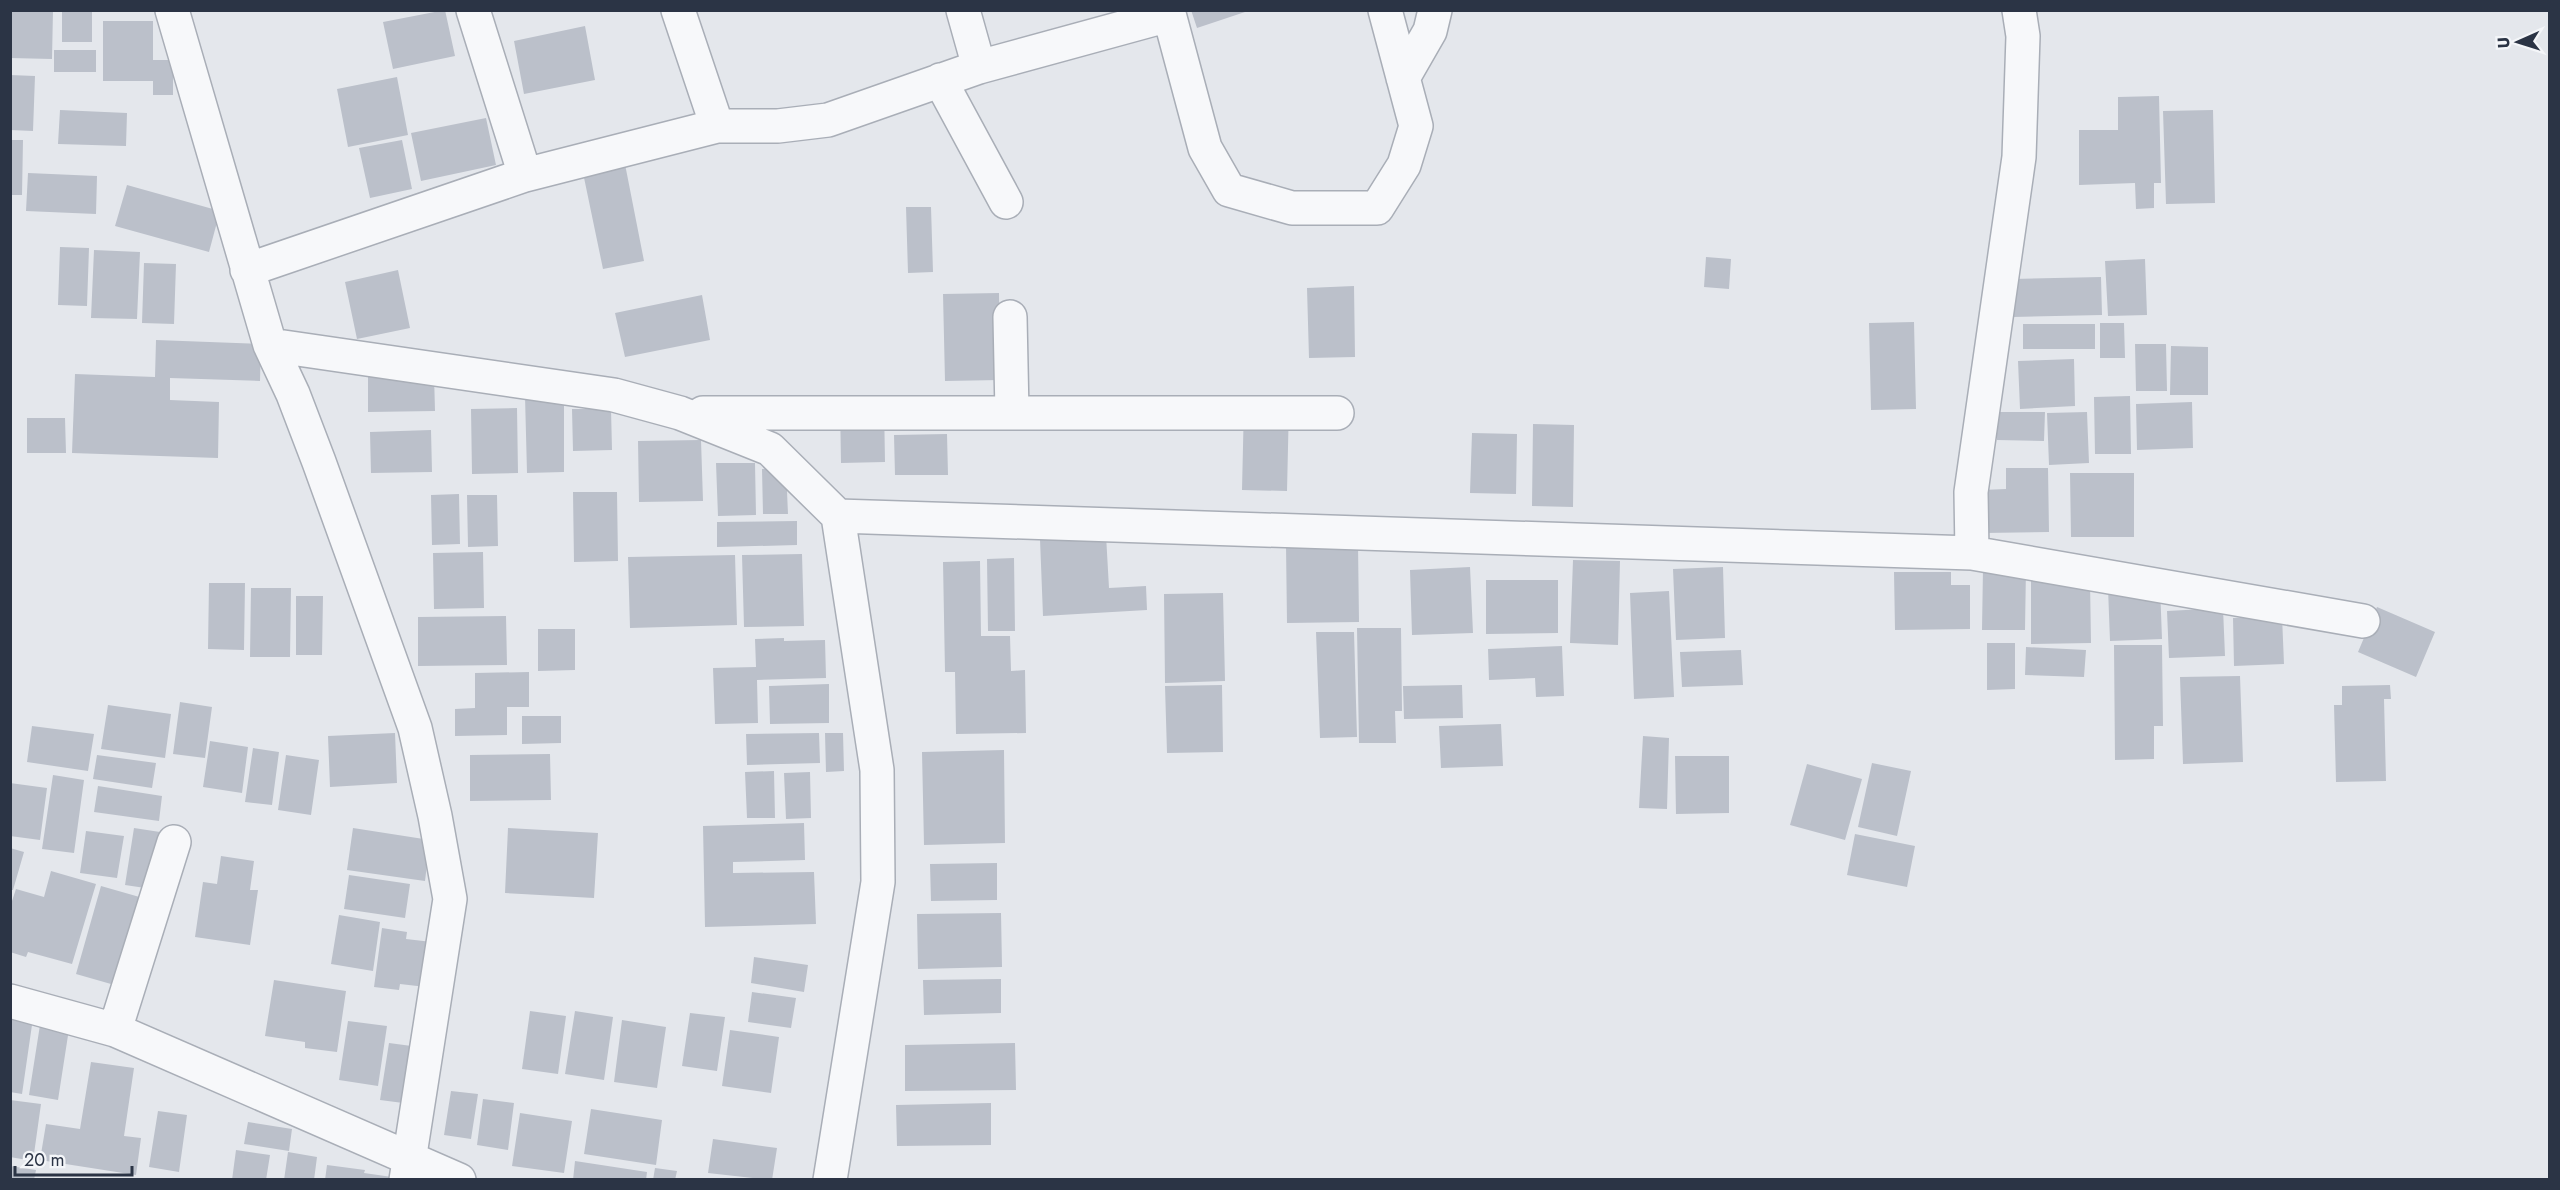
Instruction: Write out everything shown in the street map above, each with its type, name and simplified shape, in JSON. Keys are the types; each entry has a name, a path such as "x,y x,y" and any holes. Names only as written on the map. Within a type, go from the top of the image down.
{"street":[{"path":"473,10 525,176"},
{"path":"678,10 717,126"},
{"path":"963,10 979,67"},
{"path":"248,270 525,176 717,126 778,126 828,120 979,67 1168,13 1205,148 1229,190 1292,208 1377,208 1404,165 1416,126 1385,10"},
{"path":"1403,78 1430,31 1435,10"},
{"path":"1972,553 1971,492 2019,157 2024,36 2019,10"},
{"path":"166,12 270,345 293,394 319,462 415,728 435,816 450,898 408,1169"},
{"path":"940,80 1006,202"},
{"path":"1010,317 1012,414"},
{"path":"270,345 614,395 680,413 770,449 838,516 877,770 878,882 830,1179"},
{"path":"680,413 1337,413"},
{"path":"838,516 1972,553 2363,621"},
{"path":"115,1030 174,842"},
{"path":"10,1001 115,1030 408,1169 459,1179"}],"building":[{"path":"10,10 53,10 52,59 10,58"},
{"path":"62,10 92,10 92,42 62,42"},
{"path":"445,10 455,56 393,69 383,22"},
{"path":"1191,10 1247,10 1248,11 1197,28"},
{"path":"103,21 153,21 153,60 173,60 173,95 153,95 153,81 103,81"},
{"path":"585,26 595,80 524,94 514,41"},
{"path":"54,50 96,50 96,72 54,72"},
{"path":"10,75 35,76 33,131 10,130"},
{"path":"397,77 408,135 348,147 337,89"},
{"path":"2159,96 2161,183 2154,183 2154,208 2136,209 2135,183 2079,185 2079,130 2118,130 2118,97"},
{"path":"60,110 127,113 126,146 58,144"},
{"path":"2213,110 2215,203 2166,204 2163,111"},
{"path":"486,118 496,165 421,181 411,133"},
{"path":"10,140 23,140 22,195 10,195"},
{"path":"402,140 412,189 370,198 359,148"},
{"path":"624,159 644,261 603,269 582,168"},
{"path":"28,173 97,176 96,214 26,211"},
{"path":"127,185 220,211 209,252 115,226"},
{"path":"906,207 931,207 933,272 908,273"},
{"path":"60,247 89,248 87,306 58,305"},
{"path":"94,250 140,252 137,319 91,318"},
{"path":"1706,257 1731,259 1729,289 1704,287"},
{"path":"2145,259 2147,315 2108,316 2105,261"},
{"path":"144,263 176,264 174,324 142,323"},
{"path":"398,270 410,328 357,339 345,282"},
{"path":"2101,277 2102,315 2013,317 2012,279"},
{"path":"1354,286 1355,357 1309,358 1307,288"},
{"path":"999,293 1000,380 945,381 943,294"},
{"path":"702,295 710,340 625,357 615,313"},
{"path":"1914,322 1916,409 1871,410 1869,323"},
{"path":"2100,323 2124,323 2125,358 2100,358"},
{"path":"2023,324 2095,324 2095,349 2023,349"},
{"path":"156,340 261,344 260,381 170,378 170,400 219,402 218,458 72,453 75,374 155,377"},
{"path":"2135,344 2166,344 2167,391 2136,391"},
{"path":"2171,346 2208,347 2208,395 2170,395"},
{"path":"2074,359 2075,406 2020,409 2018,361"},
{"path":"434,374 435,411 368,412 368,375"},
{"path":"564,395 564,472 527,473 525,396"},
{"path":"2130,396 2131,454 2095,454 2094,397"},
{"path":"2192,402 2193,448 2137,450 2136,404"},
{"path":"1244,403 1289,404 1287,491 1242,490"},
{"path":"840,404 884,404 885,462 841,463"},
{"path":"517,408 518,473 472,474 471,409"},
{"path":"572,409 611,409 612,450 573,451"},
{"path":"1997,412 2045,412 2044,441 1997,440"},
{"path":"2087,412 2089,463 2049,465 2047,413"},
{"path":"27,418 65,418 66,453 27,453"},
{"path":"1533,424 1574,425 1573,507 1532,506"},
{"path":"431,430 432,472 371,473 370,432"},
{"path":"1472,433 1517,434 1516,494 1470,493"},
{"path":"947,434 948,475 895,475 894,435"},
{"path":"701,440 703,501 639,502 638,441"},
{"path":"716,463 755,463 756,515 718,516"},
{"path":"786,468 788,514 763,514 762,469"},
{"path":"2006,468 2048,468 2049,532 1983,533 1982,490 2006,489"},
{"path":"2070,473 2134,473 2134,537 2071,537"},
{"path":"573,492 617,492 618,561 574,562"},
{"path":"459,494 460,544 432,545 431,495"},
{"path":"467,495 497,495 498,546 468,547"},
{"path":"797,521 797,545 717,547 717,522"},
{"path":"1106,535 1109,588 1146,586 1147,610 1043,616 1040,539"},
{"path":"1358,544 1359,622 1287,623 1286,545"},
{"path":"483,552 484,608 434,609 433,553"},
{"path":"802,554 804,626 744,627 742,555"},
{"path":"735,555 737,625 630,628 628,557"},
{"path":"1014,558 1015,631 988,631 987,559"},
{"path":"1573,560 1620,561 1618,645 1570,643"},
{"path":"980,561 981,636 1010,636 1011,671 1025,670 1026,733 956,734 955,672 945,672 943,562"},
{"path":"1470,567 1473,633 1412,635 1410,570"},
{"path":"1723,567 1725,638 1676,640 1673,569"},
{"path":"2026,567 2025,630 1982,630 1983,568"},
{"path":"1894,572 1951,572 1951,585 1970,585 1970,629 1895,630"},
{"path":"1486,580 1558,580 1558,633 1486,634"},
{"path":"2090,580 2091,643 2031,644 2031,581"},
{"path":"209,583 245,583 244,650 208,649"},
{"path":"2160,586 2162,639 2110,641 2108,588"},
{"path":"251,588 291,588 290,657 250,657"},
{"path":"1669,591 1674,697 1634,699 1630,593"},
{"path":"1223,593 1225,681 1165,683 1164,594"},
{"path":"296,596 323,596 322,655 296,655"},
{"path":"2377,607 2435,632 2416,677 2358,652"},
{"path":"2223,608 2225,656 2169,658 2167,611"},
{"path":"506,616 507,665 418,666 418,617"},
{"path":"2282,616 2284,664 2234,666 2233,618"},
{"path":"1357,628 1401,628 1402,711 1395,711 1396,743 1359,743"},
{"path":"538,629 575,629 575,670 538,671"},
{"path":"1316,632 1354,632 1357,737 1320,738"},
{"path":"784,638 784,641 825,640 826,678 757,680 758,723 715,724 713,668 756,667 755,639"},
{"path":"1987,643 2015,643 2015,689 1987,690"},
{"path":"2114,645 2162,645 2163,726 2154,726 2154,759 2115,760"},
{"path":"1562,646 1564,696 1536,697 1535,678 1489,680 1488,649"},
{"path":"2026,647 2086,650 2084,677 2025,675"},
{"path":"1741,650 1743,685 1682,687 1680,652"},
{"path":"529,672 529,707 507,707 507,735 455,736 455,709 475,708 475,673"},
{"path":"2240,676 2243,762 2183,764 2180,677"},
{"path":"829,684 829,723 770,724 769,686"},
{"path":"1222,685 1223,752 1167,753 1165,686"},
{"path":"1462,685 1463,718 1404,719 1403,686"},
{"path":"2390,685 2391,699 2384,699 2386,781 2336,782 2334,705 2342,705 2342,686"},
{"path":"180,702 212,707 205,758 173,754"},
{"path":"108,705 171,714 165,758 101,749"},
{"path":"522,716 561,716 561,743 522,744"},
{"path":"1501,724 1503,766 1441,768 1439,726"},
{"path":"32,726 94,734 88,771 27,762"},
{"path":"395,733 397,783 330,787 328,736"},
{"path":"819,733 820,763 747,765 746,734"},
{"path":"825,733 843,733 844,771 826,772"},
{"path":"1643,736 1669,738 1667,809 1639,808"},
{"path":"210,741 248,747 242,793 203,787"},
{"path":"253,748 279,752 272,805 245,802"},
{"path":"1004,750 1005,843 924,845 922,752"},
{"path":"550,754 551,800 470,801 470,755"},
{"path":"97,755 156,763 152,788 93,779"},
{"path":"286,755 319,760 311,815 278,810"},
{"path":"1675,756 1729,756 1729,813 1676,814"},
{"path":"1872,763 1911,771 1897,836 1858,827"},
{"path":"1807,764 1862,779 1845,840 1790,825"},
{"path":"774,771 775,818 747,818 745,772"},
{"path":"810,772 811,818 786,819 784,773"},
{"path":"53,775 84,780 74,853 42,849"},
{"path":"10,783 47,788 40,840 10,836"},
{"path":"98,786 162,796 159,821 94,812"},
{"path":"804,823 805,860 733,862 733,873 814,872 816,924 705,927 703,826"},
{"path":"134,828 160,832 152,889 125,885"},
{"path":"353,828 430,840 425,881 347,870"},
{"path":"508,828 598,833 594,898 505,893"},
{"path":"86,831 124,836 117,878 80,873"},
{"path":"1855,834 1915,846 1907,887 1847,875"},
{"path":"10,848 24,852 13,890 10,890"},
{"path":"221,856 254,861 250,890 258,890 250,945 195,937 203,882 217,884"},
{"path":"997,863 997,900 931,901 930,864"},
{"path":"51,871 96,884 72,964 28,952 26,957 10,952 10,907 16,889 44,897"},
{"path":"349,875 410,884 405,918 344,909"},
{"path":"101,886 143,898 118,986 76,974"},
{"path":"1001,913 1002,967 918,969 917,914"},
{"path":"339,915 380,922 373,971 331,964"},
{"path":"382,928 407,932 406,939 432,942 426,987 400,984 399,990 374,987"},
{"path":"754,957 808,965 804,992 751,983"},
{"path":"1001,979 1001,1013 924,1015 923,980"},
{"path":"274,980 346,991 337,1052 305,1048 305,1042 265,1036"},
{"path":"752,992 796,998 791,1028 748,1022"},
{"path":"530,1011 566,1016 558,1074 522,1069"},
{"path":"575,1011 613,1017 604,1080 565,1074"},
{"path":"690,1013 725,1017 717,1071 682,1066"},
{"path":"10,1015 33,1018 22,1094 10,1092"},
{"path":"622,1020 666,1027 657,1088 614,1082"},
{"path":"348,1021 387,1026 378,1086 339,1080"},
{"path":"40,1025 69,1029 58,1100 29,1095"},
{"path":"730,1030 779,1037 771,1093 722,1086"},
{"path":"389,1043 419,1047 411,1104 380,1100"},
{"path":"1015,1043 1016,1090 905,1091 905,1045"},
{"path":"91,1062 134,1068 124,1136 141,1138 136,1175 40,1160 46,1124 80,1129"},
{"path":"451,1091 478,1094 471,1139 444,1135"},
{"path":"483,1099 514,1103 508,1150 477,1145"},
{"path":"10,1100 41,1104 33,1161 10,1157"},
{"path":"991,1103 991,1145 897,1146 896,1105"},
{"path":"591,1109 662,1120 656,1165 584,1154"},
{"path":"158,1111 187,1115 179,1172 149,1167"},
{"path":"520,1113 572,1121 564,1173 512,1166"},
{"path":"248,1122 292,1129 289,1151 244,1144"},
{"path":"713,1139 777,1148 772,1180 708,1173"},
{"path":"236,1150 270,1155 266,1180 232,1180"},
{"path":"288,1152 317,1157 314,1180 284,1180"},
{"path":"575,1161 647,1172 646,1180 573,1180"},
{"path":"327,1165 365,1170 364,1173 392,1177 391,1180 325,1180"},
{"path":"10,1166 36,1170 34,1180 10,1180"},
{"path":"655,1168 677,1171 675,1180 653,1180"}]}
